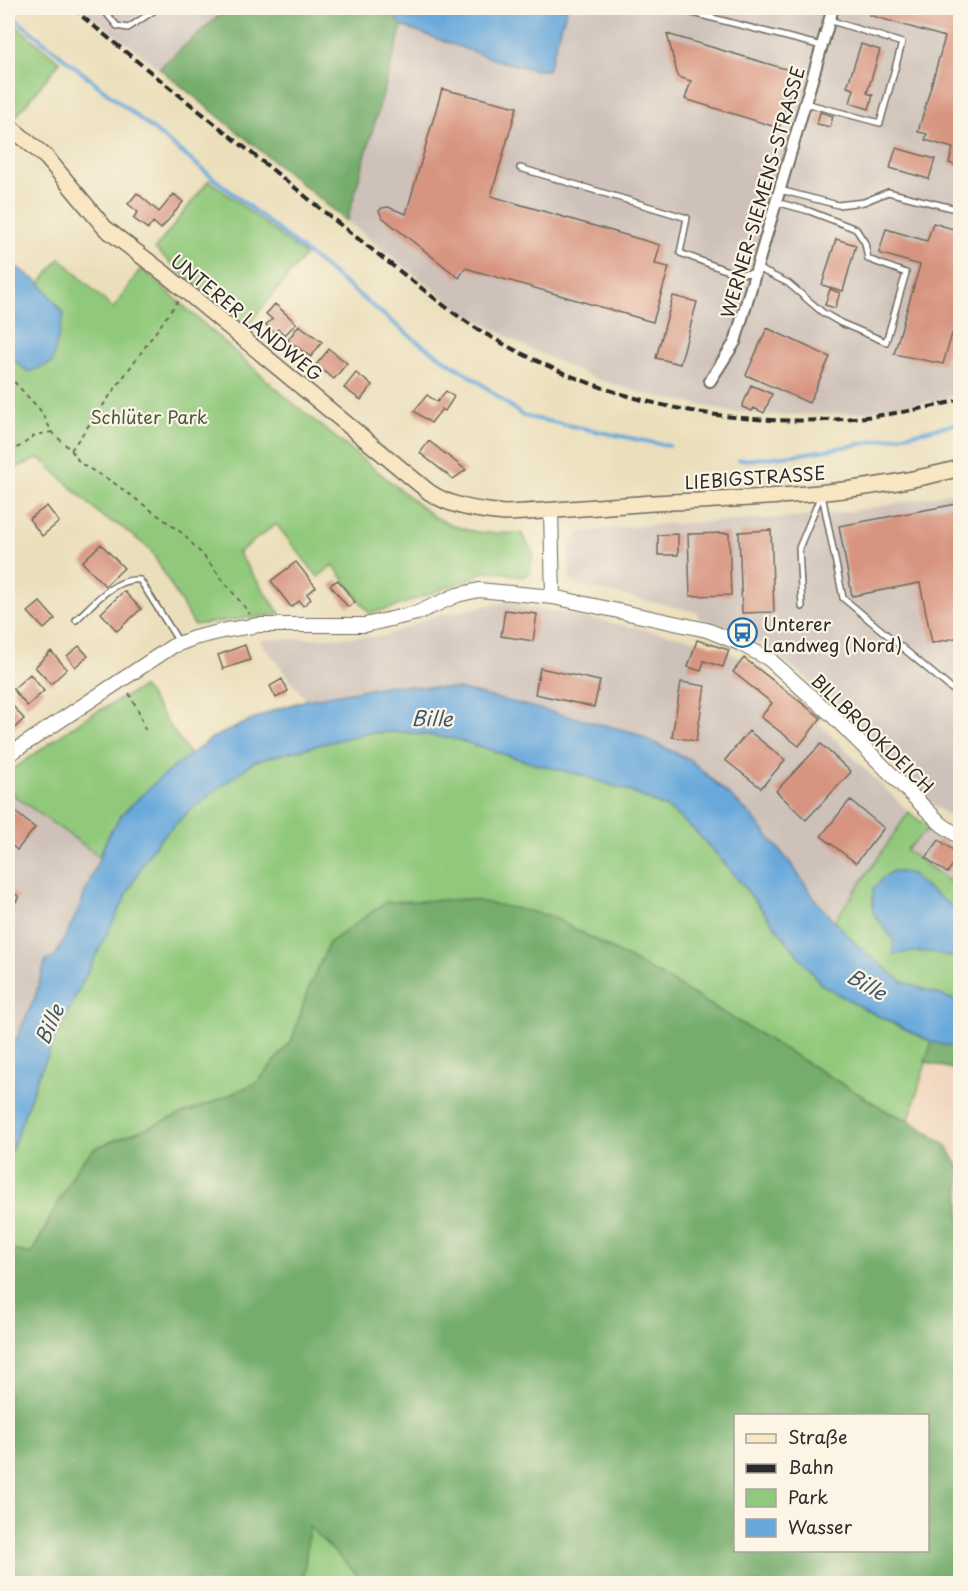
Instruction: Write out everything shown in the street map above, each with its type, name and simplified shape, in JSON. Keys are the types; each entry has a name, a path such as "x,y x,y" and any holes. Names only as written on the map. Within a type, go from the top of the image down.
{"main road":[{"name":"UNTERER LANDWEG","path":"8,125 47,158 105,228 429,492 449,502 482,511"},
{"name":"LIEBIGSTRASSE","path":"482,511 551,512 647,503 738,500 822,493 883,484 960,468"}],"street":[{"name":"WERNER-SIEMENS-STRASSE","path":"710,381 735,342 833,8"},
{"path":"551,512 553,597"},
{"name":"BILLBROOKDEICH","path":"8,755 122,680 180,644 194,638 259,625 365,625 417,613 457,595 479,590 553,597 707,630 740,643 769,659 833,716 941,824 960,837"}],"lane":[{"path":"102,8 117,26 128,28 158,8"},
{"path":"689,12 822,46"},
{"path":"805,104 880,123 902,43 829,20"},
{"path":"520,168 687,218 680,253 736,274 756,271 788,283 822,312 841,323 886,342 906,273 868,259 865,243 856,229 809,211 776,202"},
{"path":"780,189 838,205 864,202 888,192 960,210"},
{"path":"802,607 800,548 822,493"},
{"path":"822,493 843,598 960,696"},
{"path":"76,620 121,582 132,579 141,580 180,644"}],"path":[{"path":"71,450 185,291"},
{"path":"8,375 41,411 52,432 71,450 80,463 114,483 182,533 259,625"},
{"path":"8,451 21,446 35,435 52,432"},
{"path":"122,680 140,714 146,733"}],"shaded area":[{"path":"81,8 228,8 159,68"},
{"path":"567,8 960,8 960,393 946,399 877,410 844,414 779,415 733,412 637,392 591,377 524,346 458,309 347,221 402,26 496,60 535,70 548,70"},
{"path":"960,491 960,823 937,808 834,700 773,652 737,630 699,618 697,612 575,585 569,578 569,546 581,532 652,525 820,516"},
{"path":"505,602 698,640 760,666 909,812 834,922 750,813 690,760 632,732 459,689 390,685 306,700 260,640 385,636 432,617"},
{"path":"8,791 99,856 77,913 55,957 46,960 35,997 8,1058"},
{"path":"929,828 960,849 960,889 905,850"},
{"path":"925,1062 960,1071 960,1168 946,1145 909,1120"}],"green space":[{"path":"228,8 388,8 402,26 347,221 159,68"},
{"path":"8,19 60,62 14,119 8,113"},
{"path":"209,180 305,255 245,329 155,249"},
{"name":"Schlüter Park","path":"60,258 113,309 141,268 289,400 434,517 476,532 521,533 533,552 530,573 522,577 484,572 389,609 369,613 333,565 318,577 276,524 238,553 280,614 194,625 150,549 120,526 104,518 40,458 8,471 8,356 29,372 64,314 40,283"},
{"path":"143,687 190,755 160,778 109,834 99,856 8,791 8,773 87,717"},
{"path":"404,732 455,739 532,763 581,775 629,791 669,809 695,831 729,868 821,984 862,1008 932,1042 909,1120 890,1113 674,983 551,916 309,987 292,1040 258,1082 77,1167 31,1254 8,1249 8,1160 38,1076 144,861 159,840 190,810 255,761 366,733"},
{"path":"909,812 929,828 906,850 960,889 960,1002 902,982 862,950 834,922"},
{"path":"469,899 551,916 674,983 890,1113 909,1120 946,1145 960,1168 960,1583 366,1583 309,1527 303,1583 8,1583 8,1249 32,1254 77,1167 95,1148 258,1082 292,1040 309,987 329,943 386,902"},
{"path":"932,1042 960,1048 960,1071 925,1062"},
{"path":"309,1526 366,1583 303,1584"}],"water":[{"path":"388,8 567,8 548,70 535,70 496,60 402,26"},
{"path":"8,261 40,283 64,314 52,363 29,372 8,356"},
{"name":"Bille","path":"390,685 459,689 632,732 690,760 749,813 791,864 819,905 862,950 903,982 960,1002 960,1048 932,1042 862,1008 821,984 729,868 695,831 669,809 629,791 581,775 532,763 455,739 404,732 366,733 255,761 190,810 159,840 144,861 38,1076 8,1160 8,1058 35,997 46,960 55,957 77,913 109,834 123,813 160,778 212,738 274,710 306,700"},
{"path":"893,871 912,874 919,882 952,906 960,908 960,948 949,957 922,952 894,955 893,939 873,913 873,889"}],"building":[{"path":"871,8 960,8 960,167 949,163 953,148 925,140 927,134 918,132 945,37 869,15"},
{"path":"667,34 796,72 779,128 685,99 691,81 678,77"},
{"path":"861,44 880,50 867,93 873,95 869,109 850,103 854,89 847,87"},
{"path":"442,89 517,107 491,196 660,245 655,264 669,267 653,322 465,268 459,278 382,217 379,211 388,207 406,214"},
{"path":"820,112 833,116 830,127 817,124"},
{"path":"896,148 935,159 929,179 890,168"},
{"path":"137,193 159,212 174,194 183,202 161,229 153,222 148,229 133,218 138,212 128,204"},
{"path":"933,223 960,231 960,337 952,334 943,364 894,354 920,265 879,253 886,229 927,241"},
{"path":"836,239 856,245 843,291 822,285"},
{"path":"830,289 840,293 835,308 825,305"},
{"path":"673,296 697,302 680,364 656,358"},
{"path":"275,304 296,323 285,335 278,329 274,332 266,325 272,319 266,314"},
{"path":"299,325 322,342 311,357 288,340"},
{"path":"767,328 830,357 809,403 746,375"},
{"path":"329,349 347,363 334,379 316,365"},
{"path":"356,373 372,385 361,400 344,388"},
{"path":"751,385 772,394 764,413 754,408 752,411 742,407"},
{"path":"446,391 454,397 445,411 442,409 431,423 414,411 427,395 437,402"},
{"path":"429,441 466,470 453,479 420,453"},
{"path":"957,504 960,525 960,637 932,643 920,583 852,596 839,526"},
{"path":"47,506 59,522 42,536 29,519"},
{"path":"771,530 774,612 742,613 739,532"},
{"path":"729,533 731,595 690,596 688,534"},
{"path":"678,534 678,555 658,555 658,535"},
{"path":"101,544 124,568 105,586 82,562"},
{"path":"296,562 316,587 307,594 311,599 303,606 299,601 291,607 271,581"},
{"path":"338,580 355,602 348,607 330,585"},
{"path":"124,591 141,609 117,631 101,613"},
{"path":"40,602 55,619 44,629 28,612"},
{"path":"505,610 537,614 533,641 501,636"},
{"path":"697,640 729,650 723,667 704,661 701,671 688,667"},
{"path":"245,645 250,660 223,669 218,655"},
{"path":"79,646 88,656 75,667 67,656"},
{"path":"51,651 67,669 51,684 35,667"},
{"path":"744,658 821,718 799,746 761,717 772,703 733,672"},
{"path":"540,668 600,681 594,707 535,694"},
{"path":"30,674 44,691 27,706 13,689"},
{"path":"282,679 288,691 276,698 270,686"},
{"path":"681,682 705,686 696,741 672,737"},
{"path":"13,706 24,719 8,734 8,711"},
{"path":"749,731 785,760 761,788 725,760"},
{"path":"821,744 851,772 806,820 776,791"},
{"path":"850,800 884,828 856,863 821,836"},
{"path":"8,806 35,828 17,850 8,842"},
{"path":"939,840 960,855 947,873 926,858"},
{"path":"8,889 19,897 8,913"}],"waterway":[{"path":"8,13 415,340 479,382 523,416 669,446"},
{"path":"739,460 822,451 960,423"}],"railway":[{"path":"72,8 450,310 491,337 547,366 604,388 661,405 720,415 779,420 838,419 899,413 960,400"}],"place":[{"name":"Unterer Landweg (Nord)","path":"742,633"}]}
